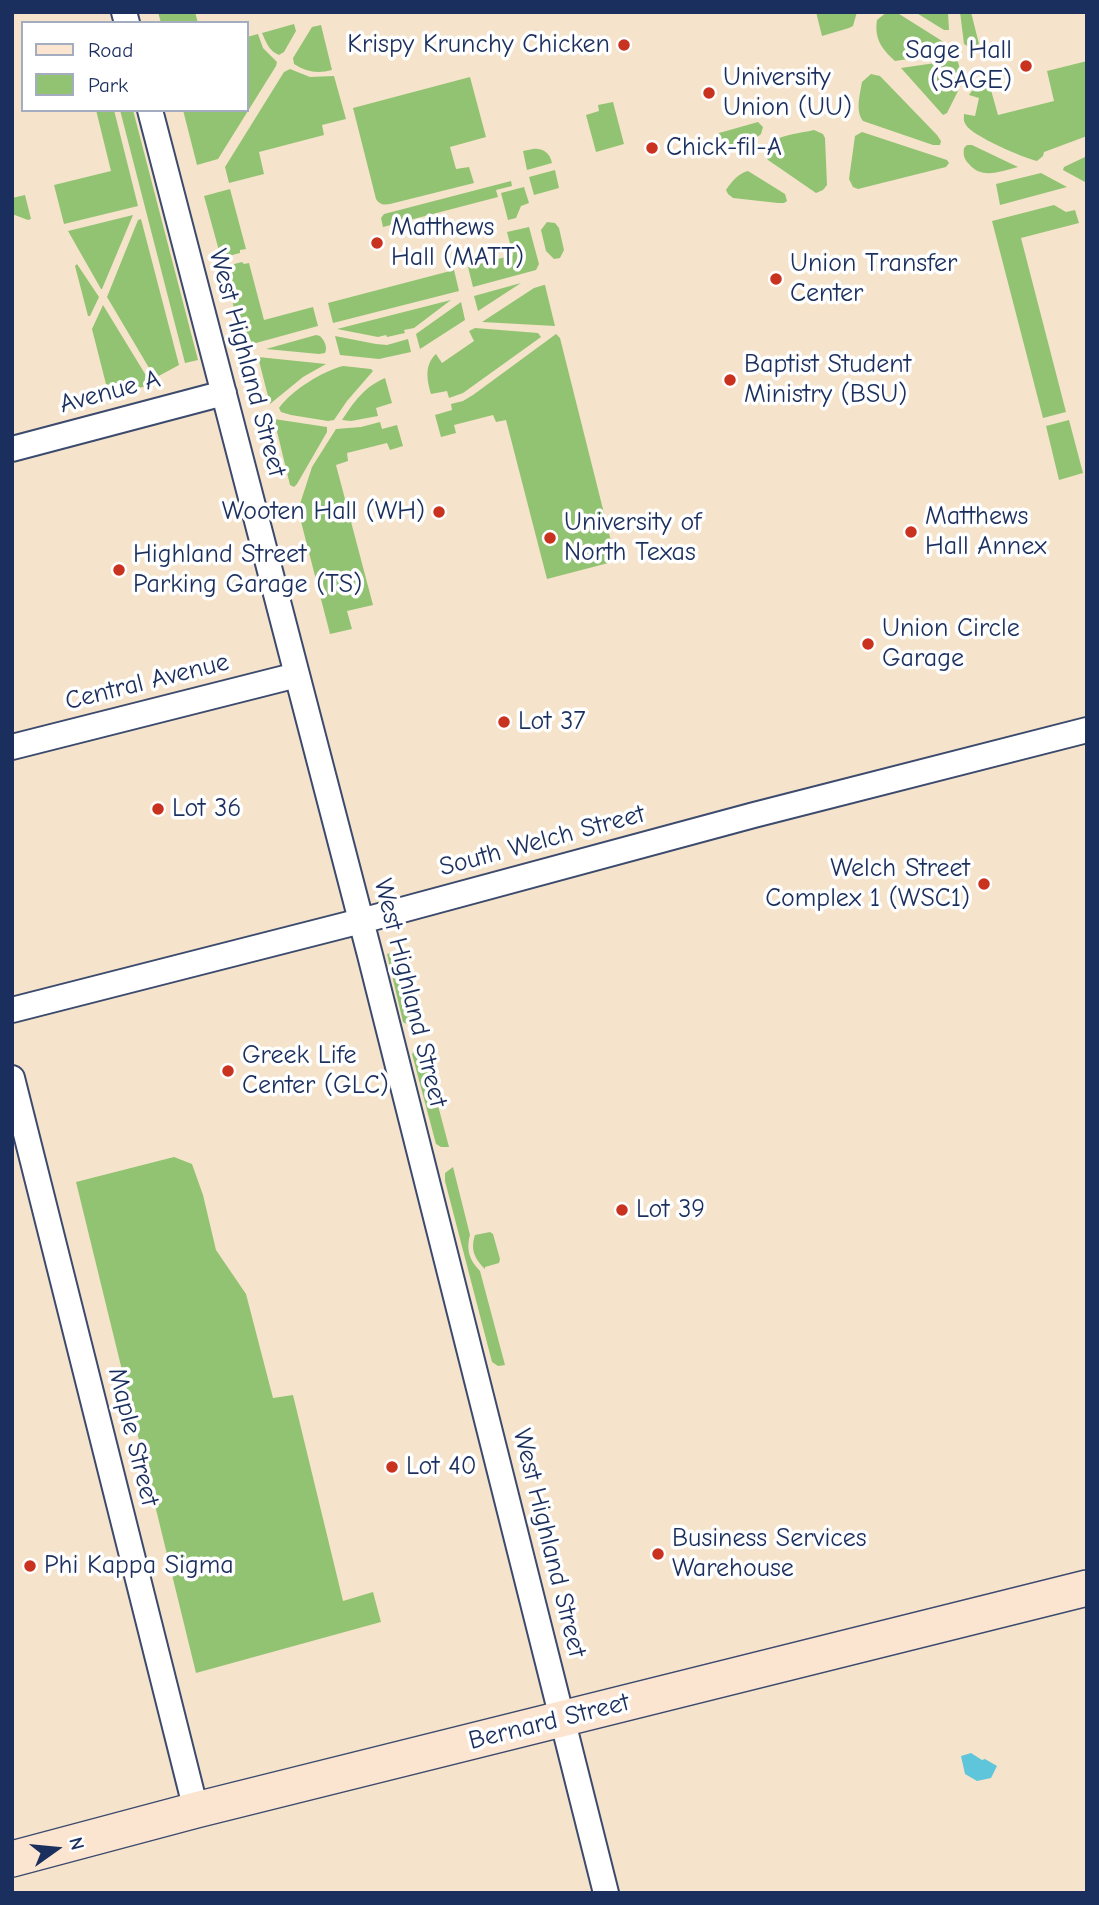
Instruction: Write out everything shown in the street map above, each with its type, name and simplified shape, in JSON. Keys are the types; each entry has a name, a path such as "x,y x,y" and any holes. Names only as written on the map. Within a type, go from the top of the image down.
{"street":[{"name":"West Highland Street","path":"151,112 361,921 606,1893"},
{"name":"Avenue A","path":"12,449 224,393"},
{"name":"Central Avenue","path":"12,747 297,675"},
{"name":"South Welch Street","path":"12,1010 1087,730"},
{"name":"Maple Street","path":"12,1078 196,1810"},
{"name":"Bernard Street","path":"12,1859 196,1810 1087,1588"}],"green space":[{"path":"158,12 195,12 197,21 160,21"},
{"path":"816,12 857,12 853,26 822,36"},
{"path":"887,12 896,12 950,46 955,52 895,61 883,48 877,33 877,20"},
{"path":"915,12 948,12 949,30 944,30"},
{"path":"960,12 971,12 979,44 969,47 964,44"},
{"path":"294,24 296,31 284,52 279,55 268,46 262,33"},
{"path":"321,25 332,70 312,72 294,64 293,58 312,27"},
{"path":"258,34 263,48 277,62 248,111 248,37"},
{"path":"956,60 963,81 947,113 943,115 901,68"},
{"path":"1087,61 1087,136 1044,152 1037,161 988,140 970,130 965,123 964,114 975,116 979,98 969,95 978,87 989,83 998,115 1054,101 1047,71"},
{"path":"290,69 310,77 334,76 346,119 322,125 324,135 259,152 264,174 229,183 225,167 284,72"},
{"path":"871,74 880,76 937,135 941,141 940,145 863,121 859,107 860,92 862,82"},
{"path":"470,77 486,137 450,147 456,169 469,167 474,183 390,204 379,202 353,108"},
{"path":"613,102 624,144 596,152 586,115 599,111 598,105"},
{"path":"96,112 114,112 138,206 64,224 54,185 111,171"},
{"path":"121,112 134,112 198,360 185,363"},
{"path":"184,112 247,112 218,159 197,165"},
{"path":"758,122 763,127 761,134 739,152 735,152 718,136 719,133"},
{"path":"814,130 825,138 827,185 816,193 768,160 764,153 771,142 777,139"},
{"path":"862,132 947,160 949,163 946,167 858,189 853,187 849,179 855,136"},
{"path":"967,145 1018,167 992,173 980,172 965,159 964,148"},
{"path":"533,149 546,152 552,163 527,170 523,151"},
{"path":"1087,156 1085,182 1063,170 1064,167"},
{"path":"555,170 559,188 534,195 529,177"},
{"path":"748,171 785,194 787,201 778,203 733,198 726,190 736,178"},
{"path":"1041,173 1067,187 1000,205 996,184"},
{"path":"511,181 512,186 496,190 498,197 383,227 381,218 384,214"},
{"path":"524,187 529,203 521,206 516,218 508,220 501,193"},
{"path":"230,189 246,249 221,258 204,196"},
{"path":"25,195 31,219 28,220 12,214 12,198"},
{"path":"1054,205 1066,212 1075,210 1079,223 1021,238 1066,412 1043,418 992,221"},
{"path":"133,215 102,289 101,289 68,231"},
{"path":"141,219 179,365 155,378 107,297 138,220"},
{"path":"547,222 555,223 559,228 564,250 560,258 554,259 546,251 541,230"},
{"path":"529,227 539,264 536,270 473,287 468,267 513,255 507,232"},
{"path":"249,263 264,320 313,307 318,326 245,346 240,331 250,328 247,316 237,319 223,267"},
{"path":"77,264 99,297 90,316 75,266"},
{"path":"454,270 459,291 333,323 328,303"},
{"path":"521,283 478,311 474,296"},
{"path":"545,285 555,326 482,322 534,288"},
{"path":"451,300 414,328 404,330 405,333 378,337 337,329"},
{"path":"461,302 465,320 420,349 416,334"},
{"path":"103,305 150,385 109,396 92,329"},
{"path":"475,328 538,333 541,337 463,393 449,398 447,391 431,394 428,373 432,358 436,354 442,363 474,341 469,331"},
{"path":"556,334 560,338 616,561 547,579 506,420 496,422 493,415 454,425 456,433 441,437 435,415 452,410 451,404 473,395"},
{"path":"316,335 324,342 325,353 266,349"},
{"path":"335,336 387,345 408,339 411,352 379,359 340,355"},
{"path":"258,357 326,364 303,377 270,404"},
{"path":"343,366 373,371 334,420 281,412 279,408 285,401 308,382"},
{"path":"385,378 392,403 376,408 378,416 342,420 365,390"},
{"path":"274,419 327,427 327,432 294,487 290,485"},
{"path":"1069,420 1083,473 1059,480 1046,426"},
{"path":"380,422 382,429 397,425 403,446 390,450 387,443 347,453 348,461 336,465 373,605 347,611 352,629 330,634 298,510 312,467 336,429"},
{"path":"400,951 419,1024 403,1022 387,954"},
{"path":"422,1045 449,1147 436,1144 412,1054"},
{"path":"174,1157 192,1164 203,1195 216,1250 246,1294 273,1398 293,1395 343,1601 373,1592 381,1622 196,1673 76,1182"},
{"path":"453,1167 470,1235 469,1254 480,1271 505,1365 498,1366 492,1362 445,1181 445,1173"},
{"path":"490,1232 493,1234 500,1259 499,1263 485,1269 474,1254 473,1245 475,1235"}],"water":[{"path":"971,1753 997,1766 991,1778 977,1781 965,1774 961,1756"}],"place":[{"name":"Krispy Krunchy Chicken","path":"624,45"},
{"name":"Sage Hall (SAGE)","path":"1026,66"},
{"name":"University Union (UU)","path":"709,93"},
{"name":"Chick-fil-A","path":"652,148"},
{"name":"Matthews Hall (MATT)","path":"377,243"},
{"name":"Union Transfer Center","path":"776,279"},
{"name":"Baptist Student Ministry (BSU)","path":"730,380"},
{"name":"Wooten Hall (WH)","path":"439,512"},
{"name":"Matthews Hall Annex","path":"911,532"},
{"name":"University of North Texas","path":"550,538"},
{"name":"Highland Street Parking Garage (TS)","path":"119,570"},
{"name":"Union Circle Garage","path":"868,644"},
{"name":"Lot 37","path":"504,722"},
{"name":"Lot 36","path":"158,809"},
{"name":"Welch Street Complex 1 (WSC1)","path":"984,884"},
{"name":"Greek Life Center (GLC)","path":"228,1071"},
{"name":"Lot 39","path":"622,1210"},
{"name":"Lot 40","path":"392,1467"},
{"name":"Business Services Warehouse","path":"658,1554"},
{"name":"Phi Kappa Sigma","path":"30,1566"}]}
